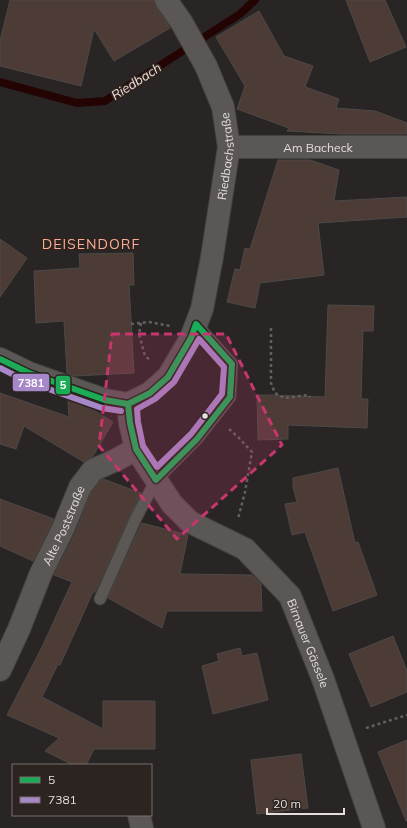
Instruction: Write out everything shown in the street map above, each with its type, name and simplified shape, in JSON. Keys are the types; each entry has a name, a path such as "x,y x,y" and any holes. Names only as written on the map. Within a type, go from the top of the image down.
{"street":[{"name":"Riedbachstraße","path":"128,404 150,393 168,377 194,331 204,301 228,147 222,107 206,66 182,23 166,0"},
{"name":"Am Bacheck","path":"228,147 407,147"},
{"path":"0,359 28,373 105,400 128,404 130,423 136,449"},
{"name":"Birnauer Gässele","path":"136,449 172,504 190,522 245,549 290,596 323,679 374,828"},
{"name":"Alte Poststraße","path":"0,670 20,629 41,573 63,529 80,487 93,470 136,449"},
{"path":"139,816 142,828"}],"lane":[{"path":"100,599 136,518 156,480 197,439 230,398 232,364 194,331"}],"path":[{"path":"131,324 149,322 194,331"},
{"path":"141,323 139,334 145,356 168,377"},
{"path":"271,328 271,384 275,393 284,398 308,395 310,397"},
{"path":"229,429 252,452 245,492 232,542"},
{"path":"342,736 407,715"}],"highlighted area":[{"path":"112,334 226,334 282,445 177,539 99,446"}],"building":[{"path":"10,0 154,0 156,7 170,28 114,61 94,29 81,86 0,66 0,41"},
{"path":"346,0 385,0 406,47 370,62"},
{"path":"259,11 284,56 313,66 305,87 339,99 336,108 375,111 407,123 407,134 342,134 287,131 289,128 237,109 245,86 216,37"},
{"path":"278,160 310,160 339,170 334,201 407,197 407,217 318,223 324,275 260,283 255,308 227,302 235,269 240,270 245,248 250,249"},
{"path":"0,239 27,258 0,297"},
{"path":"133,253 134,285 129,285 134,373 75,376 67,373 64,321 36,323 34,271 80,268 79,254"},
{"path":"328,305 374,306 373,331 363,331 361,399 368,399 367,428 288,425 288,439 258,440 257,395 325,397"},
{"path":"0,393 69,417 68,400 90,408 113,422 93,456 84,462 24,426 16,449 0,444"},
{"path":"338,468 355,543 358,542 377,595 333,611 305,532 292,535 285,504 297,502 293,487 293,478"},
{"path":"103,479 141,493 95,592 93,592 60,665 58,664 42,697 103,729 103,701 155,701 155,749 94,749 86,764 71,764 45,751 59,738 7,715 42,647 72,582 54,575 75,534 91,493"},
{"path":"0,499 54,519 33,561 0,546"},
{"path":"142,523 188,535 180,574 252,575 261,584 262,611 167,611 162,628 108,598"},
{"path":"393,636 407,671 407,692 371,707 349,654"},
{"path":"240,648 242,656 257,653 268,700 213,714 202,666 219,661 217,654"},
{"path":"407,740 407,821 406,821 378,752"},
{"path":"301,754 308,808 257,814 251,760"}],"waterway":[{"name":"Riedbach","path":"0,82 77,103 105,101 240,14 255,0"}],"transit line":[{"name":"5","path":"196,324 232,364 230,397 197,439 156,480 136,449 130,423 128,404 150,393 168,377 191,338 196,324"},
{"name":"7381","path":"199,339 224,367 222,394 191,434 157,467 143,446 137,409 155,399 174,382 199,339"},
{"name":"5","path":"0,359 29,373 105,400 128,404"},
{"name":"7381","path":"0,368 26,381 102,408 121,411"}],"district":[{"name":"DEISENDORF","path":"91,244"}]}
